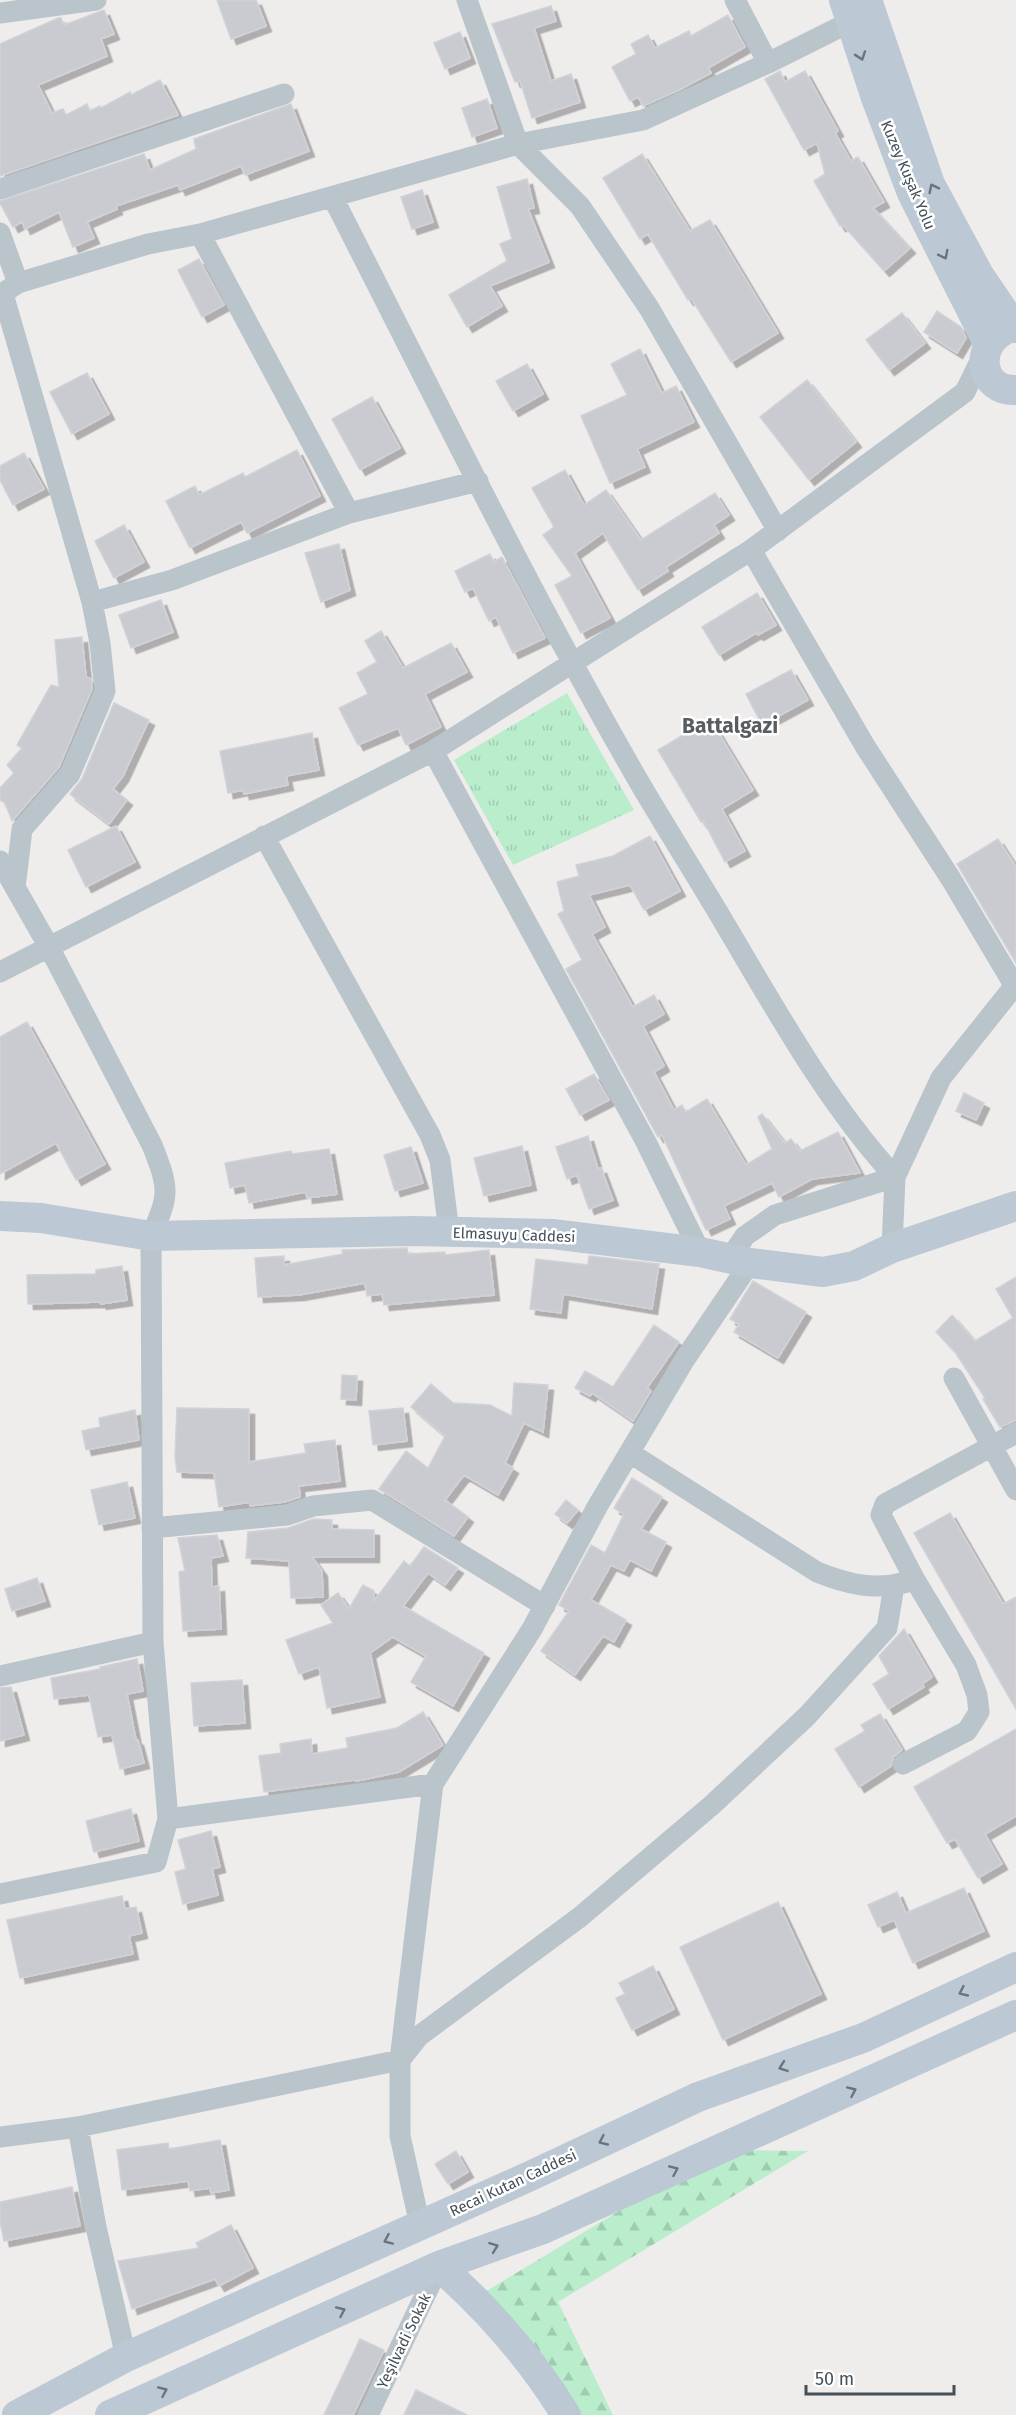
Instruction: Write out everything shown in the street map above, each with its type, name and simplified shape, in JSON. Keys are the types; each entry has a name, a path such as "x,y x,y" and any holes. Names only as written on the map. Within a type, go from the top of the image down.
{"main road":[{"name":"Kuzey Kuşak Yolu","path":"854,7 930,184 979,275 1013,321"},
{"name":"Kuzey Kuşak Yolu","path":"854,7 876,98 912,194 986,348 984,364 987,374 1011,392"},
{"path":"986,348 995,335 1005,330 1013,321"},
{"name":"Elmasuyu Caddesi","path":"0,1216 41,1218 151,1236 552,1233 700,1252 740,1261 823,1272 854,1266 892,1248 1016,1206"},
{"name":"Recai Kutan Caddesi","path":"17,2415 126,2357 698,2097 863,2038 1016,1967"},
{"path":"110,2415 439,2266 543,2229 1016,2015"},
{"path":"439,2266 475,2298 500,2325 552,2391 566,2415"}],"street":[{"path":"1,8 96,0"},
{"path":"467,0 518,144 580,206 649,308 778,531"},
{"path":"735,0 768,63"},
{"path":"7,291 148,244 200,234 518,144 643,120 768,63 854,7"},
{"path":"0,189 284,94"},
{"path":"333,198 573,663 642,786 796,1042 864,1143 895,1177"},
{"path":"0,233 7,291 92,602 100,643 105,691 70,774 22,829 15,888"},
{"path":"200,234 349,513"},
{"path":"0,972 433,751 573,663 751,550 965,393 986,348"},
{"path":"965,393 1011,392"},
{"path":"92,602 172,580 349,513 478,481"},
{"path":"751,550 865,746 951,879 1015,985 941,1078 895,1177 892,1248"},
{"path":"433,751 646,1142 700,1252"},
{"path":"264,836 430,1135 440,1161 449,1232"},
{"path":"0,861 49,947 152,1145 164,1174 166,1196 151,1236 152,1527 153,1642 168,1819 156,1862 0,1894"},
{"path":"420,2225 400,2136 400,2060 433,1784 545,1606 597,1507 740,1261 745,1236 758,1224 775,1215 895,1177"},
{"path":"954,1378 1016,1490"},
{"path":"903,1764 967,1731 979,1712 977,1695 966,1665 904,1583 881,1515 885,1504 1016,1433"},
{"path":"630,1453 817,1572 844,1583 872,1588 904,1583"},
{"path":"152,1527 287,1515 313,1506 372,1500 545,1606"},
{"path":"0,2137 78,2127 400,2060 419,2036 580,1917 642,1865 712,1805 807,1716 887,1628 904,1583"},
{"path":"0,1676 153,1642"},
{"path":"168,1819 433,1784"},
{"path":"78,2127 96,2227 126,2357"},
{"name":"Yeşilvadi Sokak","path":"368,2415 439,2266"}],"green space":[{"path":"567,693 634,810 513,865 454,760"},
{"path":"720,2150 808,2151 558,2302 613,2415 579,2415 475,2298"}],"building":[{"path":"217,0 256,0 266,26 231,39"},
{"path":"551,6 556,21 534,28 551,81 571,74 580,102 532,118 520,81 515,82 492,24"},
{"path":"104,10 114,34 101,39 107,56 38,85 52,113 63,109 66,115 87,104 90,111 100,106 101,108 130,92 131,95 160,80 178,115 0,176 0,44 58,18 61,18 64,25"},
{"path":"728,15 745,47 708,68 711,73 679,90 643,106 638,97 630,101 612,67 636,54 631,44 648,35 655,48 689,31 691,36"},
{"path":"460,32 470,58 445,69 434,43"},
{"path":"780,71 785,82 805,71 838,131 835,133 851,161 858,157 884,202 873,208 910,248 884,271 843,225 840,226 814,181 825,174 817,143 804,150 765,79"},
{"path":"487,99 497,128 472,137 462,108"},
{"path":"291,104 309,151 245,175 241,166 180,190 178,185 116,206 117,209 87,222 94,238 73,247 59,212 25,229 22,222 13,227 0,203 0,201 144,154 150,170 196,149 194,139"},
{"path":"642,154 690,231 710,220 778,333 731,362 691,298 688,300 648,234 640,239 603,178"},
{"path":"527,179 534,208 528,209 549,262 490,286 502,306 467,327 449,295 507,261 500,244 512,239 497,187"},
{"path":"422,190 433,222 412,229 401,197"},
{"path":"199,259 224,305 202,317 178,270"},
{"path":"937,311 961,327 966,338 957,353 924,332"},
{"path":"902,313 925,343 889,370 866,340"},
{"path":"640,349 662,393 676,386 694,422 637,449 645,467 610,483 581,416 627,395 611,364"},
{"path":"527,364 543,394 513,411 496,381"},
{"path":"87,373 109,414 72,434 50,392"},
{"path":"807,380 856,442 809,480 760,417"},
{"path":"372,397 400,448 360,470 332,419"},
{"path":"297,450 320,496 247,533 241,522 190,548 166,501 195,486 199,495 243,473 245,477"},
{"path":"24,453 44,489 13,505 0,480 0,466"},
{"path":"565,470 584,505 606,490 641,540 715,493 729,515 714,525 719,533 666,567 668,571 638,590 603,533 575,553 610,618 581,633 555,585 572,576 543,535 554,527 532,488"},
{"path":"124,525 144,562 114,578 95,541"},
{"path":"339,544 350,590 321,602 305,553"},
{"path":"490,554 494,562 502,557 545,638 513,653 496,617 489,621 473,588 465,592 455,571"},
{"path":"757,593 776,625 758,635 756,633 719,655 702,627"},
{"path":"161,600 173,632 131,648 119,615"},
{"path":"381,631 403,668 451,643 467,672 425,694 441,727 406,745 398,728 358,745 339,708 368,694 357,673 377,662 365,641"},
{"path":"82,637 86,677 91,679 92,689 59,767 12,821 5,803 0,800 0,788 14,773 7,765 22,748 17,745 51,685 59,687 55,640"},
{"path":"791,670 808,700 762,725 746,694"},
{"path":"114,703 149,720 123,776 113,789 127,800 109,824 70,794 82,779"},
{"path":"710,719 753,790 722,809 745,851 725,862 703,820 701,822 658,750"},
{"path":"312,733 319,770 286,776 288,785 244,794 243,790 228,793 220,751"},
{"path":"116,826 135,862 86,887 68,850"},
{"path":"650,836 680,891 644,910 630,885 589,895 605,927 592,934 633,1007 654,995 664,1014 643,1026 664,1066 654,1072 674,1110 682,1105 686,1112 707,1099 746,1165 772,1149 758,1117 762,1114 785,1143 791,1139 800,1151 838,1132 860,1173 812,1179 779,1197 772,1183 724,1206 730,1219 706,1230 662,1135 658,1137 566,969 582,960 558,914 564,911 557,882 579,876 576,865 613,856"},
{"path":"998,839 1016,867 1016,963 957,864"},
{"path":"27,1022 105,1164 76,1180 56,1143 0,1174 0,1037"},
{"path":"594,1074 609,1100 580,1115 566,1089"},
{"path":"964,1093 984,1103 976,1120 956,1111"},
{"path":"588,1136 598,1169 601,1168 613,1200 589,1209 577,1175 567,1179 556,1147"},
{"path":"522,1146 531,1185 484,1196 474,1158"},
{"path":"411,1147 423,1183 395,1191 384,1155"},
{"path":"329,1149 337,1194 307,1198 306,1192 249,1203 245,1185 230,1188 225,1163 291,1151 292,1154"},
{"path":"407,1248 408,1254 445,1252 445,1255 489,1250 494,1295 384,1305 382,1294 367,1296 365,1283 299,1295 258,1297 255,1258 284,1256 284,1265 343,1254 342,1250"},
{"path":"589,1256 659,1264 652,1309 563,1294 561,1313 530,1309 536,1259 588,1265"},
{"path":"122,1266 127,1300 101,1304 100,1302 28,1304 27,1275 96,1274 96,1270"},
{"path":"1016,1277 1016,1420 1000,1427 983,1399 985,1398 955,1352 936,1332 952,1315 975,1341 1013,1318 996,1289"},
{"path":"753,1281 806,1312 778,1358 734,1332 739,1324 730,1319"},
{"path":"654,1325 679,1342 647,1388 651,1391 633,1421 592,1393 590,1396 575,1388 585,1371 613,1387"},
{"path":"342,1375 357,1376 356,1400 341,1399"},
{"path":"514,1383 548,1385 543,1432 524,1423 505,1463 513,1468 498,1495 464,1475 445,1500 468,1517 454,1536 379,1489 406,1451 428,1468 445,1436 411,1407 431,1384 453,1403 490,1405 512,1416"},
{"path":"177,1408 249,1409 249,1462 306,1453 304,1444 335,1440 340,1481 299,1486 300,1497 284,1502 250,1506 250,1502 219,1507 214,1473 177,1472 175,1456"},
{"path":"403,1408 407,1441 373,1445 369,1411"},
{"path":"135,1410 139,1440 86,1450 82,1431 100,1427 99,1418"},
{"path":"632,1478 662,1497 641,1529 666,1542 651,1571 630,1560 624,1571 611,1565 591,1600 626,1620 614,1642 603,1636 575,1675 541,1651 569,1611 559,1605 591,1545 605,1553 624,1514 614,1508"},
{"path":"127,1482 135,1518 99,1525 91,1490"},
{"path":"566,1500 578,1510 567,1523 555,1514"},
{"path":"950,1513 1003,1604 1016,1597 1016,1709 914,1533"},
{"path":"313,1519 332,1520 332,1529 374,1530 374,1557 312,1557 322,1571 323,1597 291,1598 289,1561 246,1558 248,1532 288,1528"},
{"path":"217,1535 223,1556 211,1558 212,1587 219,1586 221,1629 183,1631 179,1572 185,1571 178,1538"},
{"path":"424,1547 458,1568 445,1585 428,1573 403,1606 484,1653 453,1706 411,1682 426,1656 393,1637 370,1653 380,1697 327,1708 319,1667 299,1674 286,1640 333,1623 321,1605 338,1593 349,1609 363,1585 374,1591 374,1601 404,1561 410,1566"},
{"path":"37,1578 45,1601 12,1611 5,1589"},
{"path":"904,1629 932,1677 922,1684 924,1687 888,1709 873,1684 889,1674 879,1656"},
{"path":"137,1659 143,1691 127,1694 136,1740 138,1740 144,1763 120,1769 112,1735 98,1737 89,1695 54,1699 51,1678"},
{"path":"242,1680 245,1723 194,1726 191,1683"},
{"path":"11,1687 24,1735 0,1741 0,1688"},
{"path":"423,1712 443,1745 399,1772 362,1780 264,1792 259,1756 281,1753 280,1744 311,1739 312,1754 348,1748 346,1738 397,1728"},
{"path":"880,1714 902,1750 893,1757 891,1766 859,1787 835,1749 865,1731 861,1725"},
{"path":"1016,1729 1016,1816 985,1834 1002,1864 978,1878 955,1839 947,1843 914,1787"},
{"path":"131,1809 139,1841 94,1852 86,1821"},
{"path":"211,1831 220,1867 212,1869 218,1895 183,1904 175,1872 186,1869 178,1840"},
{"path":"964,1888 984,1931 913,1963 894,1920 878,1927 868,1905 897,1892 906,1913"},
{"path":"122,1896 125,1909 136,1907 142,1933 129,1936 133,1954 20,1978 7,1920"},
{"path":"778,1902 821,1994 723,2040 680,1947"},
{"path":"653,1966 674,2009 632,2030 616,1998 625,1994 619,1983"},
{"path":"220,2140 229,2190 211,2193 210,2188 190,2191 188,2181 122,2190 117,2150 168,2143 169,2149"},
{"path":"456,2151 468,2172 448,2184 435,2164"},
{"path":"72,2187 80,2226 4,2241 0,2221 0,2202"},
{"path":"231,2225 253,2268 219,2286 215,2279 132,2309 118,2261 199,2248 196,2243"},
{"path":"360,2339 384,2350 353,2415 324,2415"},
{"path":"416,2390 467,2415 404,2415"}],"district":[{"name":"Battalgazi","path":"730,726"}]}
